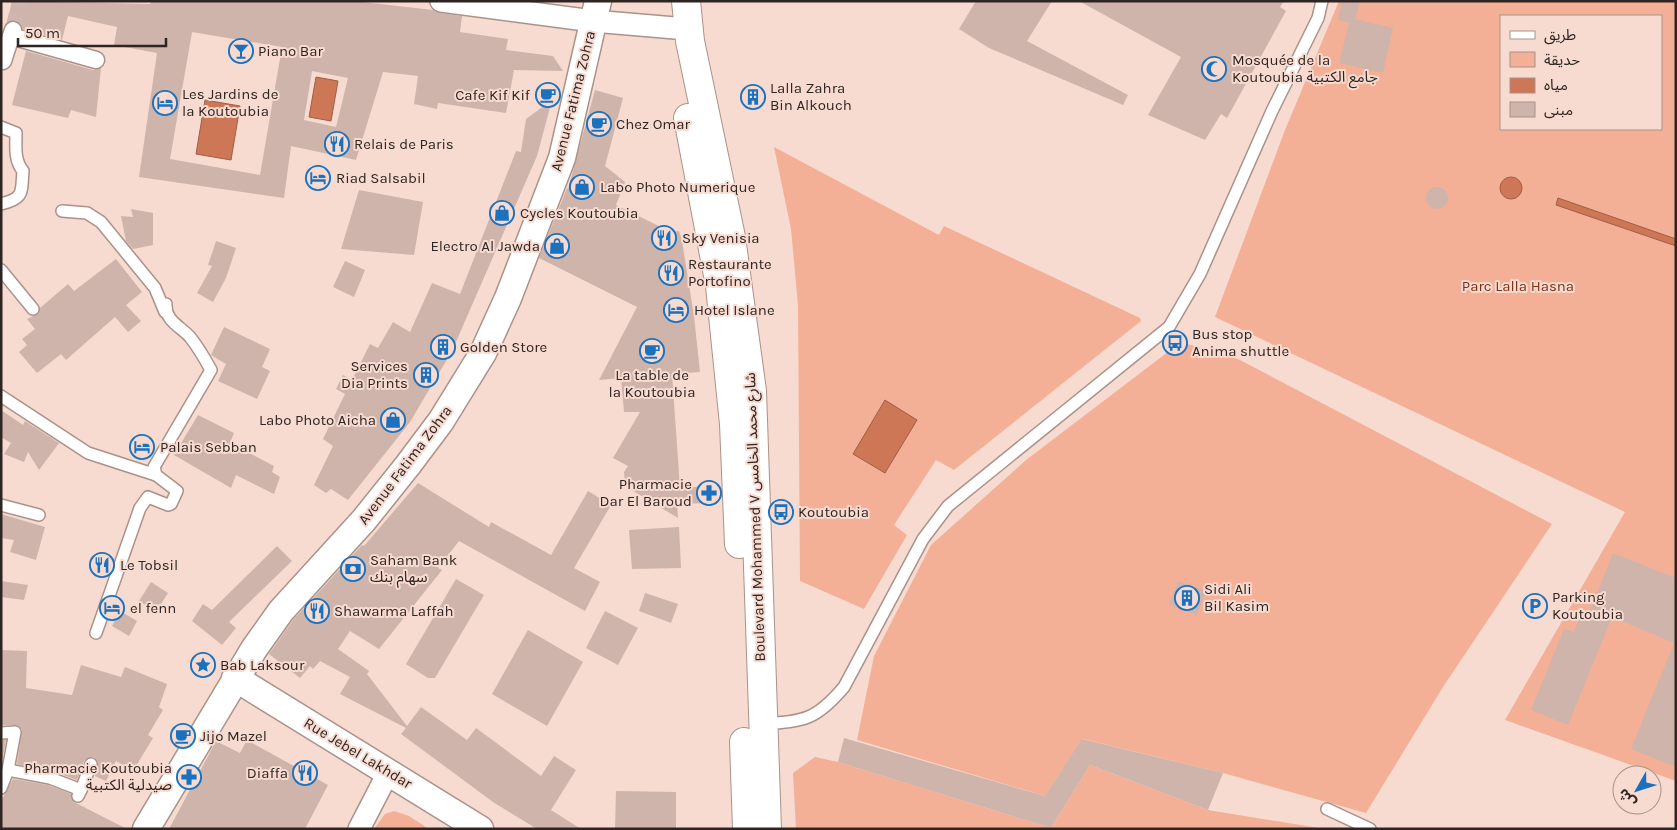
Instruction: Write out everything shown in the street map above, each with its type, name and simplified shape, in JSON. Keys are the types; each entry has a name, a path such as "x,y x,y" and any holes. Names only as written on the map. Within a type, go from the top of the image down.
{"main road":[{"name":"Boulevard Mohammed V شارع محمد الخامس","path":"668,1 675,28 698,174 720,286 734,424 747,829"},
{"name":"Boulevard Mohammed V شارع محمد الخامس","path":"686,1 690,41 731,237 752,391 767,829"}],"street":[{"path":"440,1 595,11 675,28"},
{"name":"Avenue Fatima Zohra","path":"146,829 235,678 281,611 364,520 419,450 441,421 483,353 508,298 562,158 595,11"},
{"path":"1,60 3,61 12,33 96,60"},
{"name":"Rue Jebel Lakhdar","path":"235,678 389,771 480,829"},
{"path":"359,829 389,771"}],"lane":[{"path":"762,724 810,718 828,707 844,687 923,539 948,506 1169,327 1200,274 1272,111 1318,18 1322,1"},
{"path":"1,128 16,133 16,157 18,166 22,171 22,192 19,198 1,204"},
{"path":"62,211 87,213 94,215 101,222 155,288 174,324 190,338 211,370 156,460 154,467 156,475"},
{"path":"1,270 33,308"},
{"path":"1,396 88,453 156,475 176,491 174,498 168,505 150,496 140,508 96,634"},
{"path":"1,505 39,515"},
{"path":"1,733 15,732 8,770 1,788"},
{"path":"8,770 50,778 80,793 91,764"},
{"path":"1327,809 1370,829"}],"green space":[{"name":"Parc Lalla Hasna","path":"1339,1 1676,1 1676,781 1662,776 1662,765 1631,765 1505,720 1625,512 1215,317 1285,130"},
{"path":"774,147 939,235 944,226 1140,318 1141,321 954,470 936,460 894,525 907,535 864,609 800,581 798,305 791,229"},
{"path":"1181,342 1238,359 1552,524 1443,687 1366,813 1223,773 1083,739 1045,796 857,740 874,656 931,545 1026,460"},
{"path":"815,757 838,762 1051,828 1090,765 1208,810 1319,828 796,829 793,773"},
{"path":"394,811 409,816 429,829 374,829 385,814"}],"water":[{"path":"316,77 338,81 331,121 309,117"},
{"path":"205,100 240,106 231,160 196,154"},
{"path":"1511,177 1519,180 1522,188 1519,196 1511,199 1503,196 1500,188 1503,180"},
{"path":"1558,198 1676,239 1676,246 1556,205"},
{"path":"885,400 917,420 885,473 853,454"}],"building":[{"path":"12,1 150,4 151,1 354,1 433,10 439,13 462,16 460,32 508,39 506,50 553,56 563,71 514,70 506,113 438,103 437,109 414,104 418,76 383,72 356,160 291,146 284,198 139,177 157,53 114,45 117,27 68,16 62,40 23,29 17,21 7,22","holes":["192,32 282,47 260,175 170,159","312,71 348,78 336,127 304,120"]},
{"path":"976,1 1052,1 1027,41 1128,95 1123,105 989,48 959,29"},
{"name":"Mosquée de la Koutoubia جامع الكتبية","path":"1079,1 1284,1 1280,7 1286,11 1227,118 1221,114 1205,140 1148,115 1181,57"},
{"path":"1342,1 1360,1 1355,19 1393,28 1383,73 1339,63 1349,23 1338,20"},
{"path":"26,51 93,70 101,68 96,117 71,110 68,118 12,105"},
{"name":"Lalla Zahra Bin Alkouch","path":"749,85 764,93 757,108 742,100"},
{"path":"595,90 623,98 605,166 625,182 616,205 671,232 679,231 682,241 694,316 700,372 672,374 680,488 709,486 710,503 677,504 678,518 625,486 624,472 628,466 613,458 640,412 624,412 621,378 599,380 637,307 539,258 568,189"},
{"path":"552,100 537,156 452,351 410,422 348,500 331,489 326,493 314,485 333,446 323,439 345,394 336,389 343,375 352,380 370,344 378,348 393,322 410,332 432,283 460,294 516,151 521,152 526,119"},
{"path":"1437,187 1445,190 1448,198 1445,206 1437,209 1429,206 1426,198 1429,190"},
{"path":"359,190 423,202 414,255 341,249"},
{"path":"131,209 153,213 153,245 133,249 126,241 121,216 133,217"},
{"path":"216,241 236,248 226,278 213,302 197,293 212,266 208,265"},
{"path":"116,259 142,292 126,305 141,321 128,332 115,317 66,360 61,354 37,373 19,352 27,345 22,339 35,329 27,319 38,314 40,308 68,284 74,291"},
{"path":"345,261 365,270 354,297 333,287"},
{"path":"224,327 270,349 262,367 270,371 257,399 218,381 226,364 211,355"},
{"path":"1,410 23,425 25,421 59,443 39,470 28,452 24,462 4,454 11,443 1,437"},
{"path":"198,415 234,433 230,443 274,466 272,472 280,477 274,494 236,475 231,488 174,455"},
{"path":"418,483 489,527 491,522 551,555 588,491 611,505 574,568 600,582 585,611 459,541 438,568 442,570 379,649 350,631 338,649 369,671 367,674 407,726 421,707 467,740 476,728 541,776 554,756 576,770 551,810 581,829 537,829 493,802 401,734 406,728 340,694 350,677 320,661 313,669 310,666 300,678 269,654 293,620 362,545 364,546"},
{"path":"1,514 45,527 36,560 10,552 14,540 1,538"},
{"path":"679,527 681,568 632,569 629,530"},
{"path":"277,546 292,561 229,622 236,628 222,645 192,621 203,604 212,610"},
{"path":"1613,553 1676,578 1676,767 1631,749 1674,643 1612,617 1568,725 1531,710 1564,629 1574,632 1580,617 1587,619"},
{"path":"456,579 484,595 435,678 428,678 406,664"},
{"path":"1,581 28,585 24,600 1,597"},
{"name":"Sidi Ali Bil Kasim","path":"1178,581 1206,591 1197,615 1169,604"},
{"path":"151,582 168,593 156,612 139,601"},
{"path":"645,593 678,604 671,623 639,611"},
{"path":"120,611 137,621 129,636 112,626"},
{"path":"605,611 638,628 618,665 586,648"},
{"path":"528,630 583,662 547,726 492,694"},
{"path":"1,650 27,651 26,688 72,695 81,665 121,677 125,667 167,684 159,707 163,710 148,735 153,738 133,771 116,761 106,781 95,776 98,762 94,757 89,757 84,761 77,780 52,771 17,764 22,729 15,725 1,725"},
{"path":"844,738 1045,796 1082,739 1223,773 1208,810 1090,765 1051,828 838,762"},
{"path":"1,740 6,740 1,765"},
{"path":"247,740 328,785 305,829 169,829 216,741 240,753"},
{"path":"13,779 48,785 71,794 74,802 127,829 1,829 1,801"},
{"path":"616,791 676,792 676,829 615,829"}],"tunnel":[{"path":"13,30 20,1"}],"place":[{"name":"Piano Bar","path":"241,51"},
{"name":"Mosquée de la Koutoubia جامع الكتبية","path":"1214,69"},
{"name":"Cafe Kif Kif","path":"548,95"},
{"name":"Lalla Zahra Bin Alkouch","path":"753,97"},
{"name":"Les Jardins de la Koutoubia","path":"165,103"},
{"name":"Chez Omar","path":"599,124"},
{"name":"Relais de Paris","path":"337,144"},
{"name":"Riad Salsabil","path":"318,178"},
{"name":"Labo Photo Numerique","path":"582,187"},
{"name":"Cycles Koutoubia","path":"502,213"},
{"name":"Sky Venisia","path":"664,238"},
{"name":"Electro Al Jawda","path":"557,246"},
{"name":"Restaurante Portofino","path":"671,273"},
{"name":"Hotel Islane","path":"676,310"},
{"name":"Bus stop Anima shuttle","path":"1175,343"},
{"name":"Golden Store","path":"443,347"},
{"name":"La table de la Koutoubia","path":"652,351"},
{"name":"Services Dia Prints","path":"426,375"},
{"name":"Labo Photo Aicha","path":"393,420"},
{"name":"Palais Sebban","path":"142,447"},
{"name":"Pharmacie Dar El Baroud","path":"709,493"},
{"name":"Koutoubia","path":"781,512"},
{"name":"Le Tobsil","path":"102,565"},
{"name":"Saham Bank سهام بنك","path":"353,569"},
{"name":"Sidi Ali Bil Kasim","path":"1187,598"},
{"name":"Parking Koutoubia","path":"1535,606"},
{"name":"el fenn","path":"112,608"},
{"name":"Shawarma Laffah","path":"317,611"},
{"name":"Bab Laksour","path":"203,665"},
{"name":"Jijo Mazel","path":"183,736"},
{"name":"Diaffa","path":"305,773"},
{"name":"Pharmacie Koutoubia صيدلية الكتبية","path":"189,777"}]}
